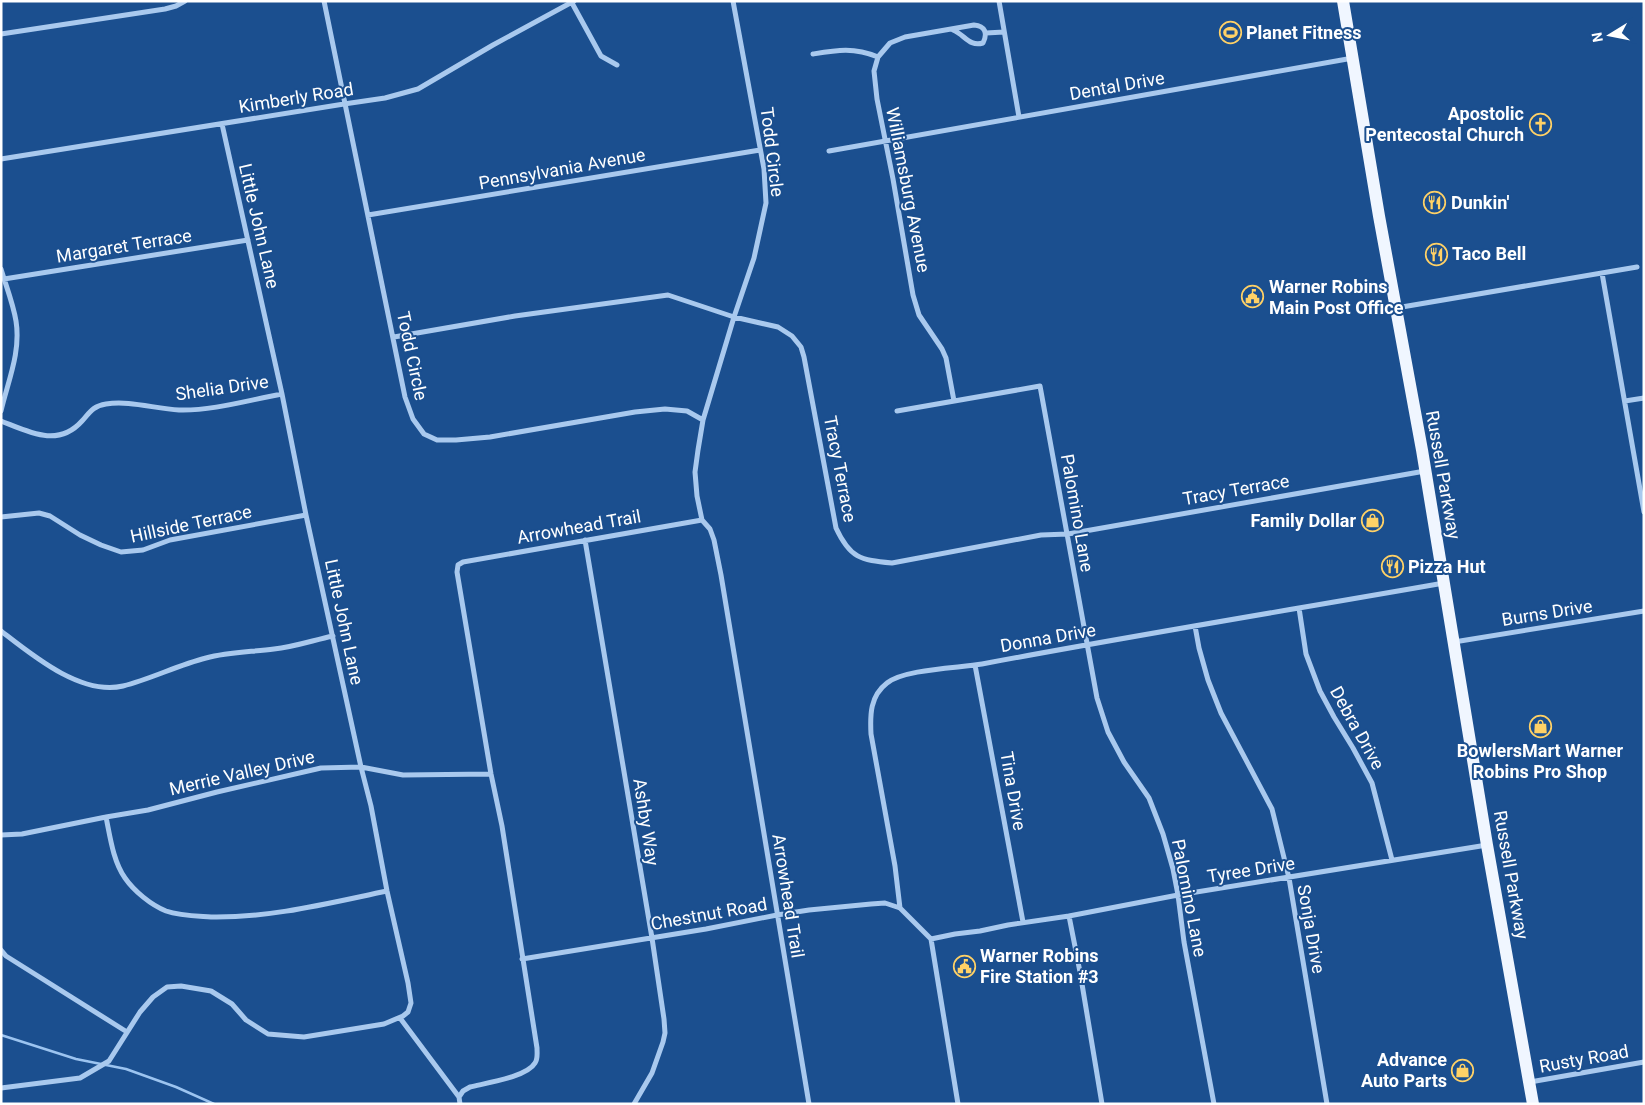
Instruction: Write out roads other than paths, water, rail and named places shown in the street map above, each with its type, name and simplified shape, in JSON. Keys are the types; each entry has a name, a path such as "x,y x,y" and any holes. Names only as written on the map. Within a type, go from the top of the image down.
{"main road":[{"name":"Russell Parkway","path":"1343,1 1426,471 1487,845 1533,1104"}],"street":[{"path":"1,34 165,9 185,1"},
{"name":"Todd Circle","path":"324,1 405,397 412,419 424,434 437,440 456,440 665,409 687,411 703,420"},
{"name":"Todd Circle","path":"702,520 695,472 703,420 754,258 766,203 764,169 733,1"},
{"path":"999,1 1019,117"},
{"path":"573,2 601,56 617,65"},
{"name":"Kimberly Road","path":"1,159 385,98 418,89 573,2"},
{"path":"812,54 838,50 856,50 878,57 890,43 905,37 974,25 981,26 985,30 986,37 984,43 970,43 960,33 953,30"},
{"path":"986,33 1004,32"},
{"name":"Williamsburg Avenue","path":"878,57 874,71 875,86 913,294 919,315 946,358 954,401"},
{"name":"Dental Drive","path":"829,151 1353,58"},
{"name":"Little John Lane","path":"222,124 401,949 411,1003 408,1012 400,1018"},
{"name":"Pennsylvania Avenue","path":"368,215 760,150"},
{"name":"Margaret Terrace","path":"4,279 248,240"},
{"path":"1396,308 1637,267"},
{"path":"1,269 12,300 17,344 12,372 1,411"},
{"path":"1602,273 1644,512"},
{"name":"Tracy Terrace","path":"394,337 514,316 668,295 734,317 778,327 792,336 800,347 813,402 836,528 842,541 854,554 870,561 892,562 1042,536 1068,534 1426,471"},
{"name":"Palomino Lane","path":"954,401 1040,386 1097,698 1108,732 1124,762 1149,798 1163,834 1178,895 1184,942 1214,1104"},
{"name":"Shelia Drive","path":"1,421 45,436 57,436 71,431 91,409 106,404 180,410 282,394"},
{"path":"1625,401 1644,398"},
{"path":"898,411 954,401"},
{"name":"Hillside Terrace","path":"1,517 39,513 50,516 80,535 121,552 143,550 170,540 306,515"},
{"name":"Arrowhead Trail","path":"459,1097 463,1091 470,1087 526,1072 538,1059 502,826 491,774 456,572 458,565 463,562 702,520 710,529 714,540 721,575 809,1104"},
{"name":"Ashby Way","path":"585,540 652,938 665,1032 652,1073 634,1104"},
{"name":"Donna Drive","path":"900,908 895,866 871,734 870,717 872,701 886,683 902,675 975,665 1086,644 1444,583"},
{"name":"Debra Drive","path":"1299,608 1306,654 1320,690 1372,783 1392,860"},
{"name":"Burns Drive","path":"1454,642 1644,611"},
{"name":"Sonja Drive","path":"1195,626 1208,680 1220,713 1272,809 1289,878 1327,1104"},
{"path":"1,632 44,663 90,685 106,688 122,686 206,658 236,652 275,649 333,636"},
{"name":"Tina Drive","path":"975,665 1023,922"},
{"name":"Merrie Valley Drive","path":"1,835 22,834 148,810 321,768 361,767 403,775 491,774"},
{"path":"106,817 115,855 124,877 136,890 166,910 193,916 220,917 268,914 387,890"},
{"name":"Tyree Drive","path":"931,940 1178,895 1487,845"},
{"name":"Chestnut Road","path":"522,958 652,938 777,915 871,904 885,904 900,908"},
{"path":"900,908 931,940 958,1104"},
{"path":"1069,916 1102,1104"},
{"path":"1,950 6,956 127,1032"},
{"path":"1,1088 80,1078 109,1061 140,1012 153,997 167,987 181,986 211,991 232,1004 246,1020 268,1034 304,1037 384,1024 400,1018 459,1097 460,1104"},
{"name":"Rusty Road","path":"1530,1082 1644,1062"}],"waterway":[{"path":"1,1035 76,1059 126,1069 176,1087 214,1104"}],"place":[{"name":"Planet Fitness","path":"1230,33"},
{"name":"Apostolic Pentecostal Church","path":"1540,124"},
{"name":"Dunkin'","path":"1435,203"},
{"name":"Taco Bell","path":"1436,254"},
{"name":"Warner Robins Main Post Office","path":"1253,297"},
{"name":"Family Dollar","path":"1372,521"},
{"name":"Pizza Hut","path":"1392,567"},
{"name":"BowlersMart Warner Robins Pro Shop","path":"1540,726"},
{"name":"Warner Robins Fire Station #3","path":"964,966"},
{"name":"Advance Auto Parts","path":"1463,1070"}]}
